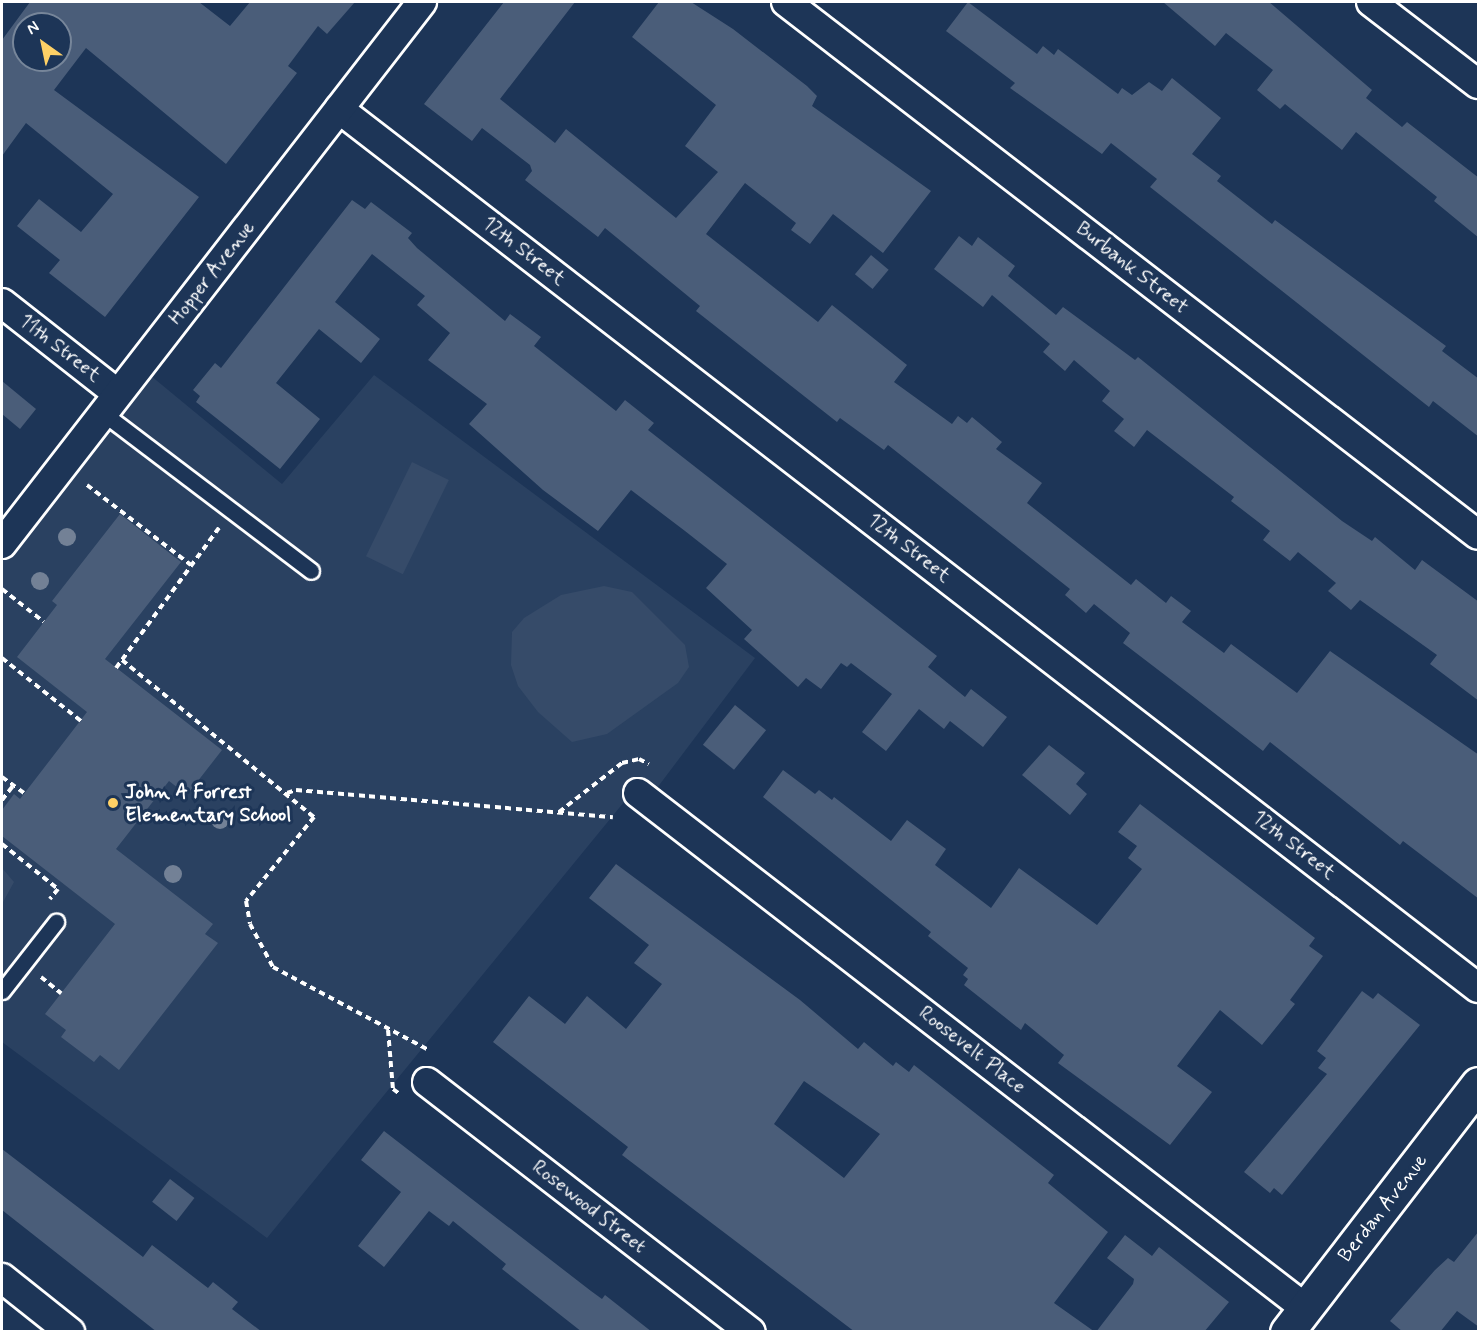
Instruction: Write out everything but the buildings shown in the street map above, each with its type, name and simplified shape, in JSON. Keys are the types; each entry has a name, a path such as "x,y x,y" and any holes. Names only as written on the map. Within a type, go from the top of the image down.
{"street":[{"name":"Hopper Avenue","path":"2,544 422,2"},
{"name":"Burbank Street","path":"786,2 1479,535"},
{"path":"1371,2 1479,84"},
{"name":"12th Street","path":"339,109 1479,988"},
{"name":"11th Street","path":"2,303 111,403"},
{"name":"Roosevelt Place","path":"638,793 1296,1320"},
{"name":"Berdan Avenue","path":"1296,1320 1479,1084"},
{"name":"Rosewood Street","path":"418,1091 751,1332"},
{"path":"2,1278 70,1332"}],"lane":[{"path":"111,403 232,510 311,571"},
{"path":"2,991 56,922"}],"path":[{"path":"62,466 191,565"},
{"path":"116,668 232,510"},
{"path":"2,589 44,622"},
{"path":"2,657 81,721"},
{"path":"122,660 314,817 246,901 250,924 265,956 282,974 437,1054"},
{"path":"2,777 24,794"},
{"path":"2,800 13,786"},
{"path":"286,793 296,790 613,817"},
{"path":"2,844 58,889 41,911 56,922"},
{"path":"388,1029 393,1089 418,1091"}],"shaded area":[{"path":"139,366 282,484 374,375 755,658 648,800 633,791 267,1238 2,1042 2,544"},
{"path":"412,462 449,480 403,574 366,556"},
{"path":"604,586 632,592 685,645 689,667 678,683 607,734 572,742 538,712 518,686 511,665 512,632 524,618 561,595"},
{"path":"2,868 14,882 2,904"}],"place":[{"name":"John A Forrest Elementary School","path":"113,803"}]}
